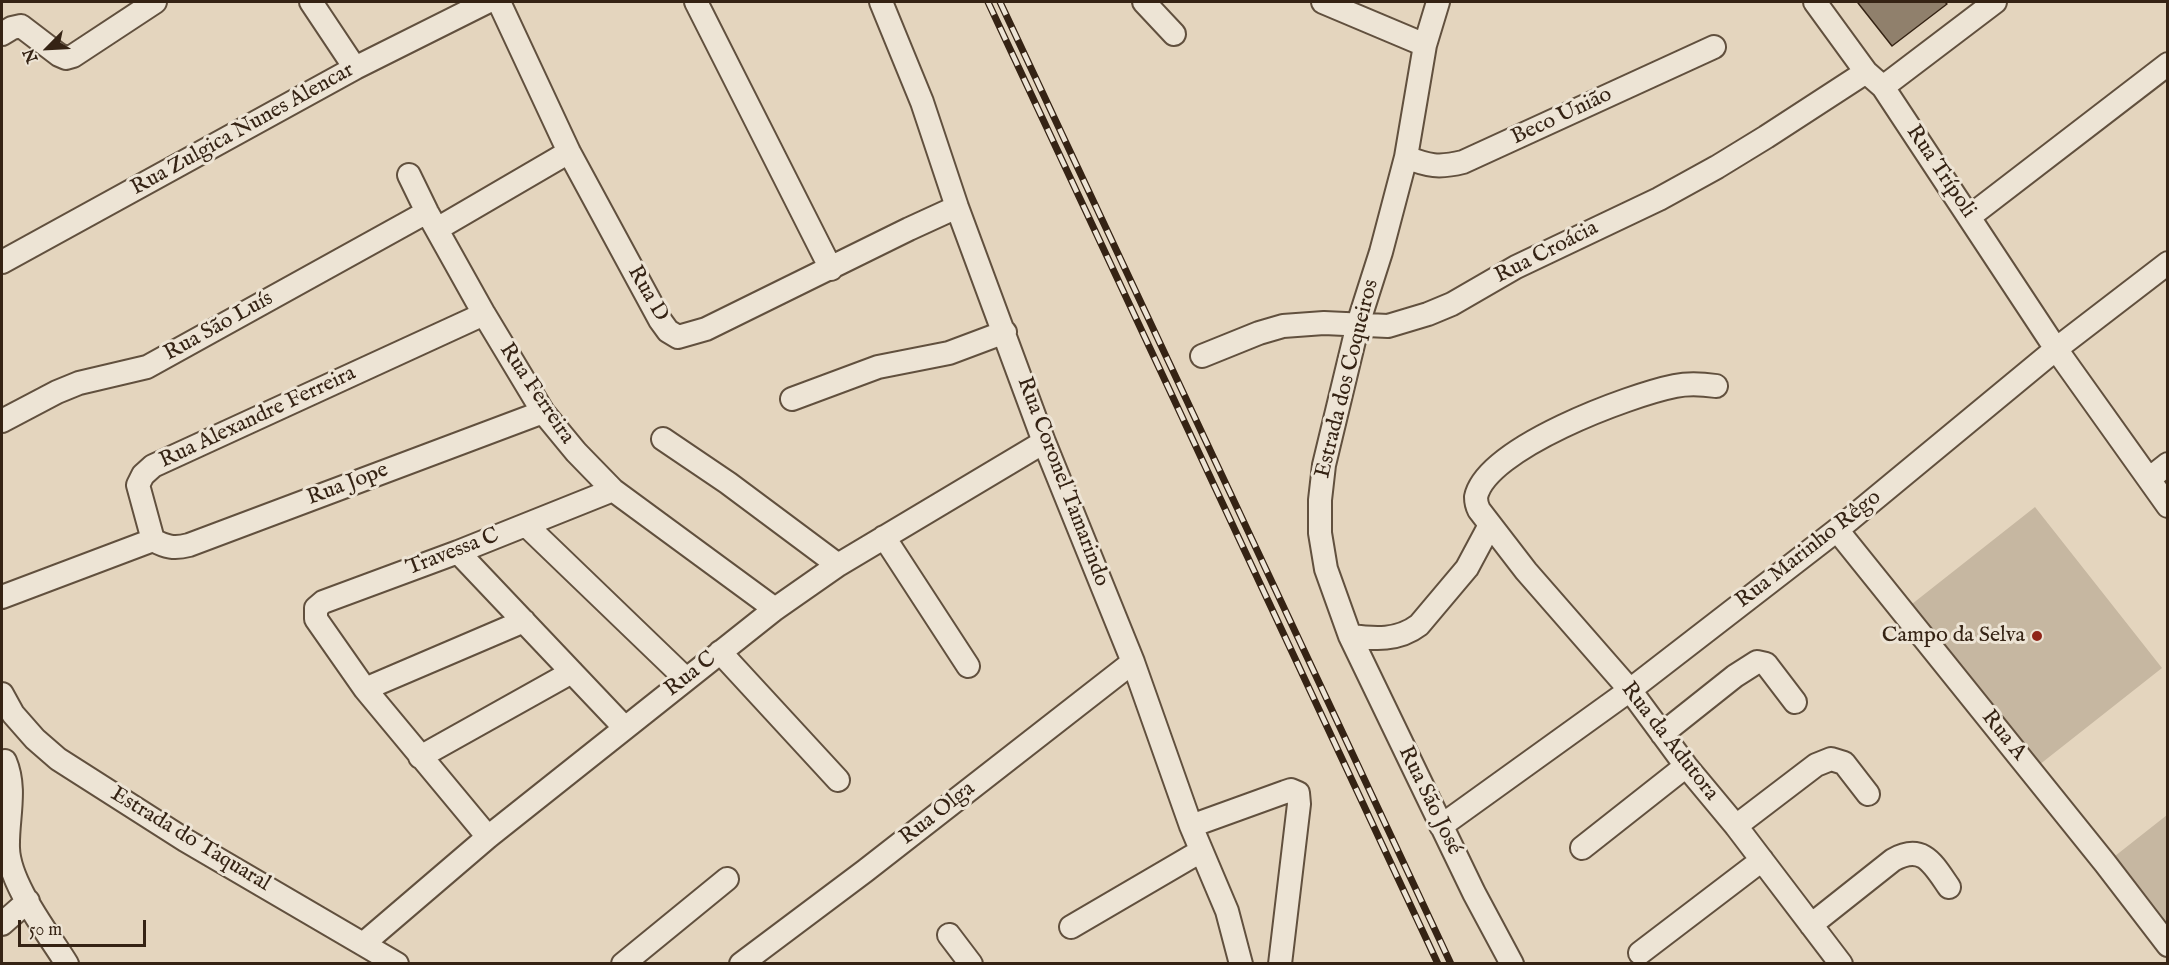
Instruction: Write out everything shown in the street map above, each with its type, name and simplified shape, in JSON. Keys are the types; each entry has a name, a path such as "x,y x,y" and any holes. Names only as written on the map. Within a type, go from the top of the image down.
{"street":[{"path":"2,34 21,26 58,55 66,58 73,56 155,2"},
{"path":"311,2 355,68"},
{"name":"Rua Zulgica Nunes Alencar","path":"2,262 355,68 487,2"},
{"name":"Rua D","path":"499,2 569,152 660,320 668,331 678,337 706,329 957,207"},
{"path":"696,2 831,269"},
{"name":"Rua Coronel Tamarindo","path":"881,2 922,102 957,207 1044,442 1133,662 1191,826 1227,911 1241,963"},
{"path":"1144,2 1174,34"},
{"path":"1323,2 1425,45"},
{"name":"Estrada dos Coqueiros","path":"1350,636 1326,569 1320,533 1320,500 1324,465 1358,324 1381,252 1406,158 1425,45 1438,2"},
{"name":"Rua Trípoli","path":"1815,2 1875,79 1970,217 2056,349 2168,506"},
{"name":"Rua Croácia","path":"1202,356 1250,336 1283,326 1324,322 1388,326 1452,304 1516,267 1659,199 1717,167 1875,79 1995,2"},
{"name":"Beco União","path":"1406,158 1427,166 1463,162 1714,47"},
{"path":"1970,217 2168,64"},
{"name":"Rua São Luís","path":"2,421 79,383 147,367 569,152"},
{"name":"Rua Ferreira","path":"409,175 484,314 543,412 576,452 613,490 775,609"},
{"name":"Rua Marinho Rêgo","path":"1441,826 1630,690 1836,530 2056,349 2168,262"},
{"name":"Rua Alexandre Ferreira","path":"153,540 138,485 143,475 153,466 484,314"},
{"path":"792,399 878,367 949,353 1005,332"},
{"name":"Rua da Adutora","path":"1716,386 1694,383 1650,393 1594,411 1508,459 1481,485 1476,500 1479,510 1526,571 1630,690 1686,766 1736,826 1811,924 1833,960"},
{"name":"Rua Jope","path":"153,540 166,547 177,548 189,545 543,412"},
{"path":"663,439 728,483 838,565"},
{"name":"Rua C","path":"363,944 488,837 775,609 838,565 1044,442"},
{"path":"2149,479 2168,464"},
{"name":"Travessa C","path":"365,689 323,630 315,614 316,608 323,602 458,552 613,490"},
{"path":"526,525 686,679"},
{"path":"1350,636 1382,639 1395,637 1419,625 1467,568 1490,525"},
{"name":"Rua A","path":"1836,530 2105,863 2168,945"},
{"path":"884,537 968,666"},
{"path":"2,597 153,540"},
{"path":"458,552 624,727"},
{"path":"488,837 365,689 524,621"},
{"name":"Rua São José","path":"1350,636 1441,826 1512,963"},
{"path":"720,652 838,780"},
{"name":"Rua Olga","path":"741,963 865,871 1133,662"},
{"path":"1662,734 1757,662 1766,664 1795,702"},
{"path":"420,757 572,672"},
{"name":"Estrada do Taquaral","path":"2,694 13,714 35,739 58,759 148,817 397,963"},
{"path":"35,739 4,762 12,781 8,849 11,867 18,885 67,963"},
{"path":"1736,826 1816,765 1831,759 1844,763 1868,794"},
{"path":"1582,848 1686,766"},
{"path":"1191,826 1274,795 1291,790 1298,793 1280,963"},
{"path":"1071,927 1201,851"},
{"path":"1811,924 1902,855 1914,852 1923,855 1934,865 1949,886"},
{"path":"1640,953 1761,860"},
{"path":"623,963 727,879"},
{"path":"2,924 28,901"},
{"path":"949,935 971,963"}],"shaded area":[{"name":"Campo da Selva","path":"2035,507 2162,668 2039,765 1912,604"},
{"path":"2167,815 2168,922 2115,856"}],"building":[{"path":"1945,2 1947,4 1892,46 1858,3"}],"railway":[{"path":"988,2 1438,964"},
{"path":"1000,2 1451,964"}],"place":[{"name":"Campo da Selva","path":"2037,636"}]}
